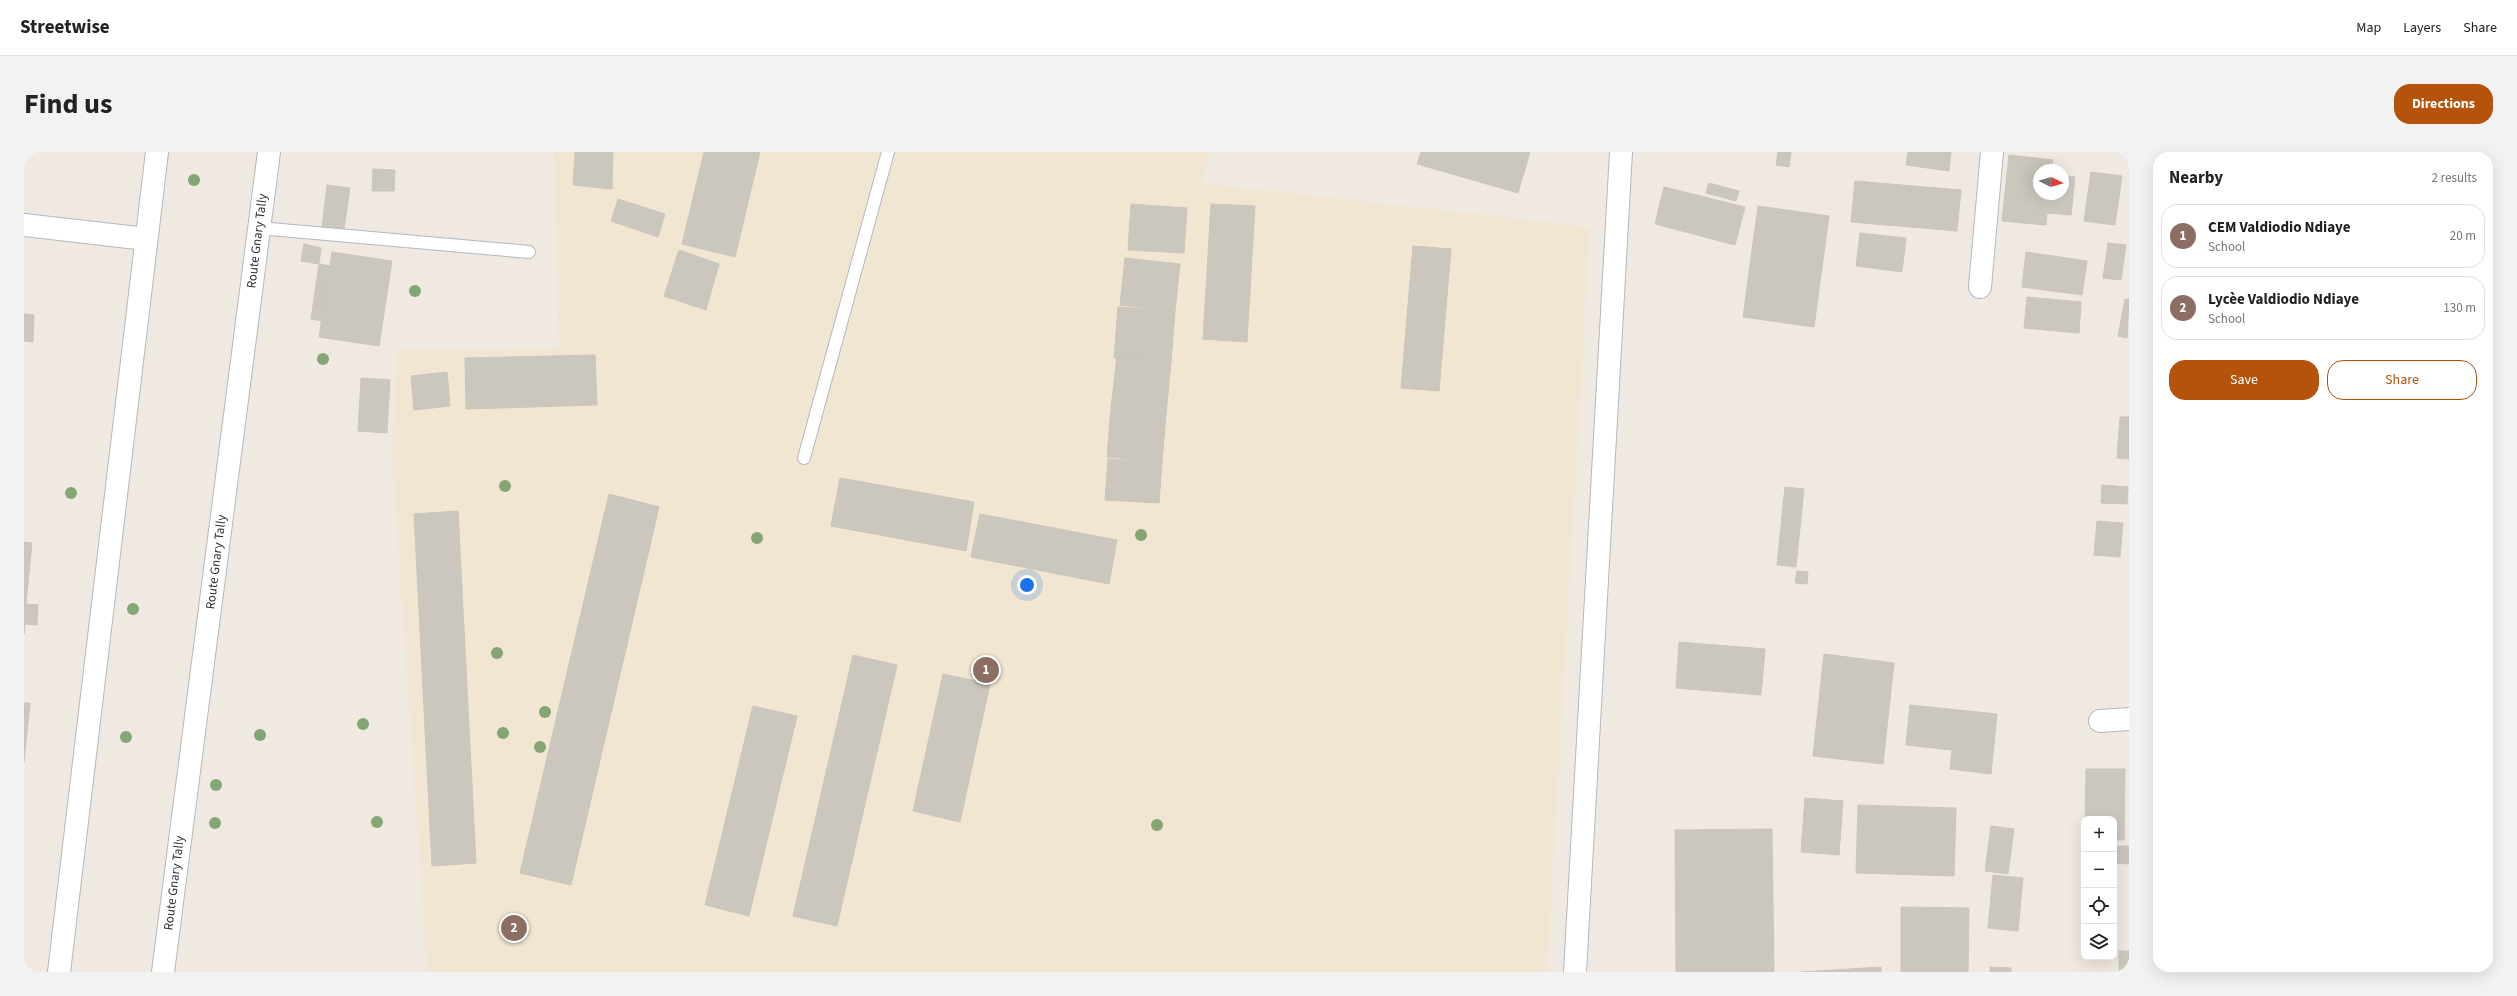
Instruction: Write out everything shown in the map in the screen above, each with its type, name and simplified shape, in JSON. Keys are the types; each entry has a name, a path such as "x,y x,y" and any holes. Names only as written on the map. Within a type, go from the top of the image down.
{"street":[{"path":"59,972 157,152"},
{"name":"Route Gnary Tally","path":"163,972 269,152"},
{"path":"1575,972 1621,152"},
{"path":"1980,286 1992,152"},
{"path":"24,225 146,239"},
{"path":"2100,721 2129,719"}],"lane":[{"path":"804,458 888,152"},
{"path":"259,228 529,252"}],"shaded area":[{"path":"554,152 1210,152 1202,183 1590,227 1547,972 427,972 392,455 397,349 559,348"}],"building":[{"path":"575,152 613,152 612,189 573,185"},
{"path":"704,152 760,152 735,257 682,244"},
{"path":"1421,152 1530,152 1518,193 1417,164"},
{"path":"1778,152 1791,152 1789,167 1776,165"},
{"path":"1908,152 1951,152 1949,171 1906,165"},
{"path":"2009,155 2053,160 2052,164 2033,164 2033,200 2069,200 2069,176 2075,177 2071,215 2047,213 2046,225 2002,221"},
{"path":"373,169 395,170 394,191 372,191"},
{"path":"2091,172 2122,176 2115,225 2084,221"},
{"path":"1855,181 1961,190 1957,231 1851,222"},
{"path":"1709,183 1739,191 1736,201 1706,193"},
{"path":"327,185 350,188 344,230 322,228"},
{"path":"1664,187 1745,207 1735,245 1655,224"},
{"path":"618,199 665,214 658,237 611,221"},
{"path":"1131,204 1187,208 1184,253 1128,250"},
{"path":"1211,204 1255,206 1247,342 1203,339"},
{"path":"1758,206 1829,216 1814,327 1743,317"},
{"path":"1860,233 1906,238 1902,272 1856,266"},
{"path":"2108,243 2126,245 2121,280 2103,278"},
{"path":"304,244 321,248 319,264 301,261"},
{"path":"1413,246 1451,249 1439,391 1401,388"},
{"path":"679,250 719,264 706,310 664,296"},
{"path":"332,252 392,261 379,346 319,337"},
{"path":"2026,252 2087,261 2082,295 2022,287"},
{"path":"1125,258 1180,264 1175,311 1120,305"},
{"path":"319,264 330,266 322,321 311,319"},
{"path":"2027,297 2081,302 2079,333 2024,328"},
{"path":"2125,299 2129,299 2127,338 2118,336"},
{"path":"1118,307 1175,311 1171,362 1114,358"},
{"path":"24,314 34,315 33,342 24,341"},
{"path":"595,355 597,405 466,409 465,358"},
{"path":"1117,356 1171,362 1166,414 1111,408"},
{"path":"447,372 450,406 414,410 411,376"},
{"path":"361,378 390,380 387,433 358,431"},
{"path":"1111,409 1166,414 1162,462 1107,457"},
{"path":"2120,417 2129,417 2129,459 2117,458"},
{"path":"1108,459 1162,462 1159,503 1105,500"},
{"path":"840,478 974,502 966,551 831,526"},
{"path":"2102,485 2128,487 2127,504 2101,503"},
{"path":"1785,487 1804,489 1796,567 1777,565"},
{"path":"609,494 659,507 571,885 520,873"},
{"path":"458,511 476,863 432,866 414,514"},
{"path":"980,514 1117,540 1109,584 971,557"},
{"path":"2097,521 2123,523 2120,557 2094,555"},
{"path":"24,542 32,543 26,604 38,605 37,625 25,624 24,634"},
{"path":"1797,571 1808,572 1807,584 1795,583"},
{"path":"1679,642 1765,649 1761,695 1676,688"},
{"path":"1824,654 1894,663 1883,764 1813,756"},
{"path":"853,655 897,665 837,926 793,916"},
{"path":"943,674 990,684 960,822 913,811"},
{"path":"24,703 30,703 24,762"},
{"path":"1910,705 1997,714 1991,774 1950,769 1952,750 1906,745"},
{"path":"753,706 797,716 749,916 705,905"},
{"path":"2086,769 2125,769 2124,840 2117,840 2117,816 2085,816"},
{"path":"1805,798 1843,801 1839,855 1801,852"},
{"path":"1858,805 1956,808 1954,876 1856,873"},
{"path":"1991,826 2014,829 2008,874 1985,871"},
{"path":"1772,829 1774,972 1676,972 1675,830"},
{"path":"2117,846 2129,846 2129,864 2117,863"},
{"path":"1993,875 2023,878 2018,931 1988,928"},
{"path":"1901,907 1969,908 1968,972 1901,972"},
{"path":"2119,951 2129,951 2129,972 2119,972"},
{"path":"1881,967 1881,972 1801,972"},
{"path":"1990,967 2011,968 2011,972 1990,972"}],"place":[{"name":"CEM Valdiodio Ndiaye","path":"986,670"},
{"name":"Lycèe Valdiodio Ndiaye","path":"514,928"}]}
